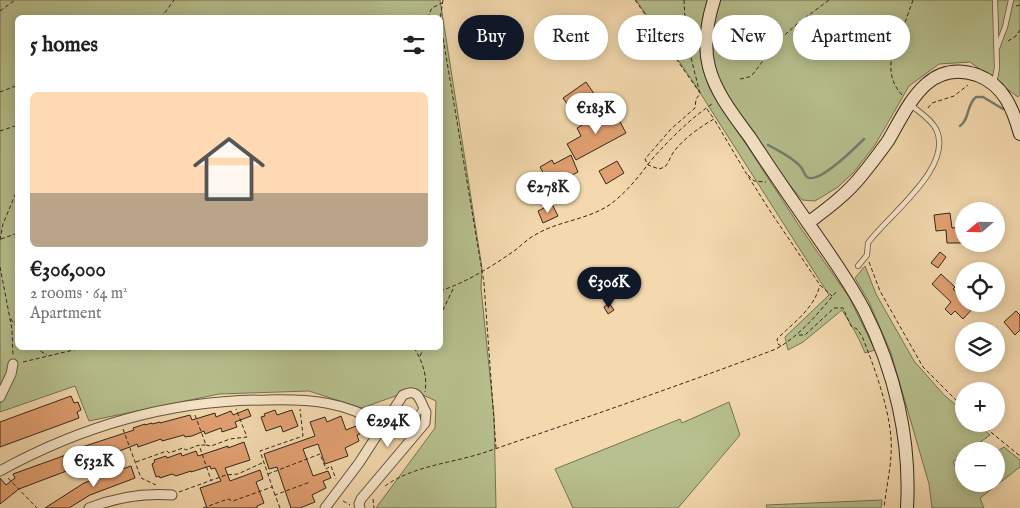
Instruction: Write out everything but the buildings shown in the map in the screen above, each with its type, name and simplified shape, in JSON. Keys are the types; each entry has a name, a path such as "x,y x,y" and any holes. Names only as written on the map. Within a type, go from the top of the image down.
{"main road":[{"path":"714,0 708,18 706,39 707,58 713,79 723,97 853,290 882,350 895,393 903,432 907,472 907,508"},
{"path":"808,222 835,203 862,175 888,140 909,103 927,83 940,76 961,72 981,77 994,84 1008,101 1020,134"}],"street":[{"path":"0,397 14,364"},
{"path":"325,508 340,490 403,394 413,392 418,395 426,412 425,423 357,506"},
{"path":"0,471 45,448 74,436 120,421 192,405 233,401 299,400 351,408 383,425"},
{"path":"89,508 132,495 172,495"}],"lane":[{"path":"994,84 996,76 995,0"},
{"path":"996,52 1011,0"},
{"path":"858,266 865,258 868,243 921,184 937,157 940,143 935,127 926,116 909,103"},
{"path":"383,425 415,416 420,412 422,403"}],"path":[{"path":"0,11 15,0"},
{"path":"163,15 174,0"},
{"path":"441,15 443,0"},
{"path":"635,0 700,94"},
{"path":"684,0 687,42 700,94"},
{"path":"740,79 749,78 778,41 828,0"},
{"path":"909,103 894,85 890,71 896,45 913,0"},
{"path":"428,15 432,8 442,3"},
{"path":"999,40 1011,40 1020,30"},
{"path":"443,38 484,283 496,449"},
{"path":"926,116 932,103 954,96 981,77"},
{"path":"0,92 15,86"},
{"path":"700,94 696,99 695,108 671,129 645,159 648,165 659,169 665,167 674,150 714,119"},
{"path":"443,290 482,272 534,235 552,226 594,214 604,209 631,186 672,137 706,108 723,97"},
{"path":"706,108 746,173 820,285 832,297"},
{"path":"0,131 15,127"},
{"path":"746,173 754,181 764,183 777,178"},
{"path":"15,195 3,224 0,239 15,234"},
{"path":"867,251 880,291 923,367 955,399"},
{"path":"0,267 10,317 14,364 74,350"},
{"path":"781,346 778,344 777,339 801,316 815,298 820,285"},
{"path":"443,310 454,286"},
{"path":"382,488 403,475 496,449 684,384 781,346 798,335 837,291"},
{"path":"798,335 805,335 834,308 840,307 843,308 851,326 857,329 862,336 888,413 891,433 891,454 884,508"},
{"path":"10,317 15,324"},
{"path":"38,350 48,356"},
{"path":"415,350 426,378 422,403"},
{"path":"419,357 423,350"},
{"path":"280,508 260,451 303,436 299,400"},
{"path":"136,462 167,451 169,453 199,446 211,446 230,439 247,437 233,401"},
{"path":"192,405 206,445"},
{"path":"120,421 141,478 161,487"},
{"path":"991,432 1020,456"},
{"path":"199,446 211,480"},
{"path":"268,474 320,454 326,469 331,466 340,490"},
{"path":"172,495 211,480 231,474 238,474 263,462"},
{"path":"0,471 37,508"},
{"path":"275,495 310,482"},
{"path":"203,508 228,499 233,501 272,487"},
{"path":"373,499 374,508"},
{"path":"342,500 349,505 357,506"}],"green space":[{"path":"0,0 440,0 442,15 15,15 15,350 443,350 443,19 482,268 481,288 494,416 496,508 376,508 435,428 436,401 412,390 362,408 309,391 219,394 89,421 75,386 0,412"},
{"path":"636,0 708,0 702,23 702,15 646,15"},
{"path":"720,0 1020,0 1020,95 1018,97 970,62 939,64 909,86 875,145 854,172 838,187 815,201 802,200 725,98 712,60 783,60 783,15 716,15"},
{"path":"712,32 712,57 710,40"},
{"path":"678,60 701,60 710,89 800,227 849,297 875,350 865,353 842,310 803,342 788,350 785,337 829,295"},
{"path":"865,266 876,294 914,361 944,395 955,404 955,432 986,432 990,435 980,442 955,442 955,461 953,462 955,466 955,492 988,492 980,498 984,508 932,508 929,484 891,353 869,302 855,278"},
{"path":"729,402 740,435 678,508 573,508 555,469 680,419 682,423"},
{"path":"1005,448 1020,460 1020,467 1005,479"},
{"path":"882,500 881,508 767,508 766,505"}],"waterway":[{"path":"960,126 976,97 983,97 1003,109"},
{"path":"768,145 794,160 801,167 805,175 812,178 828,171 864,139"}]}
